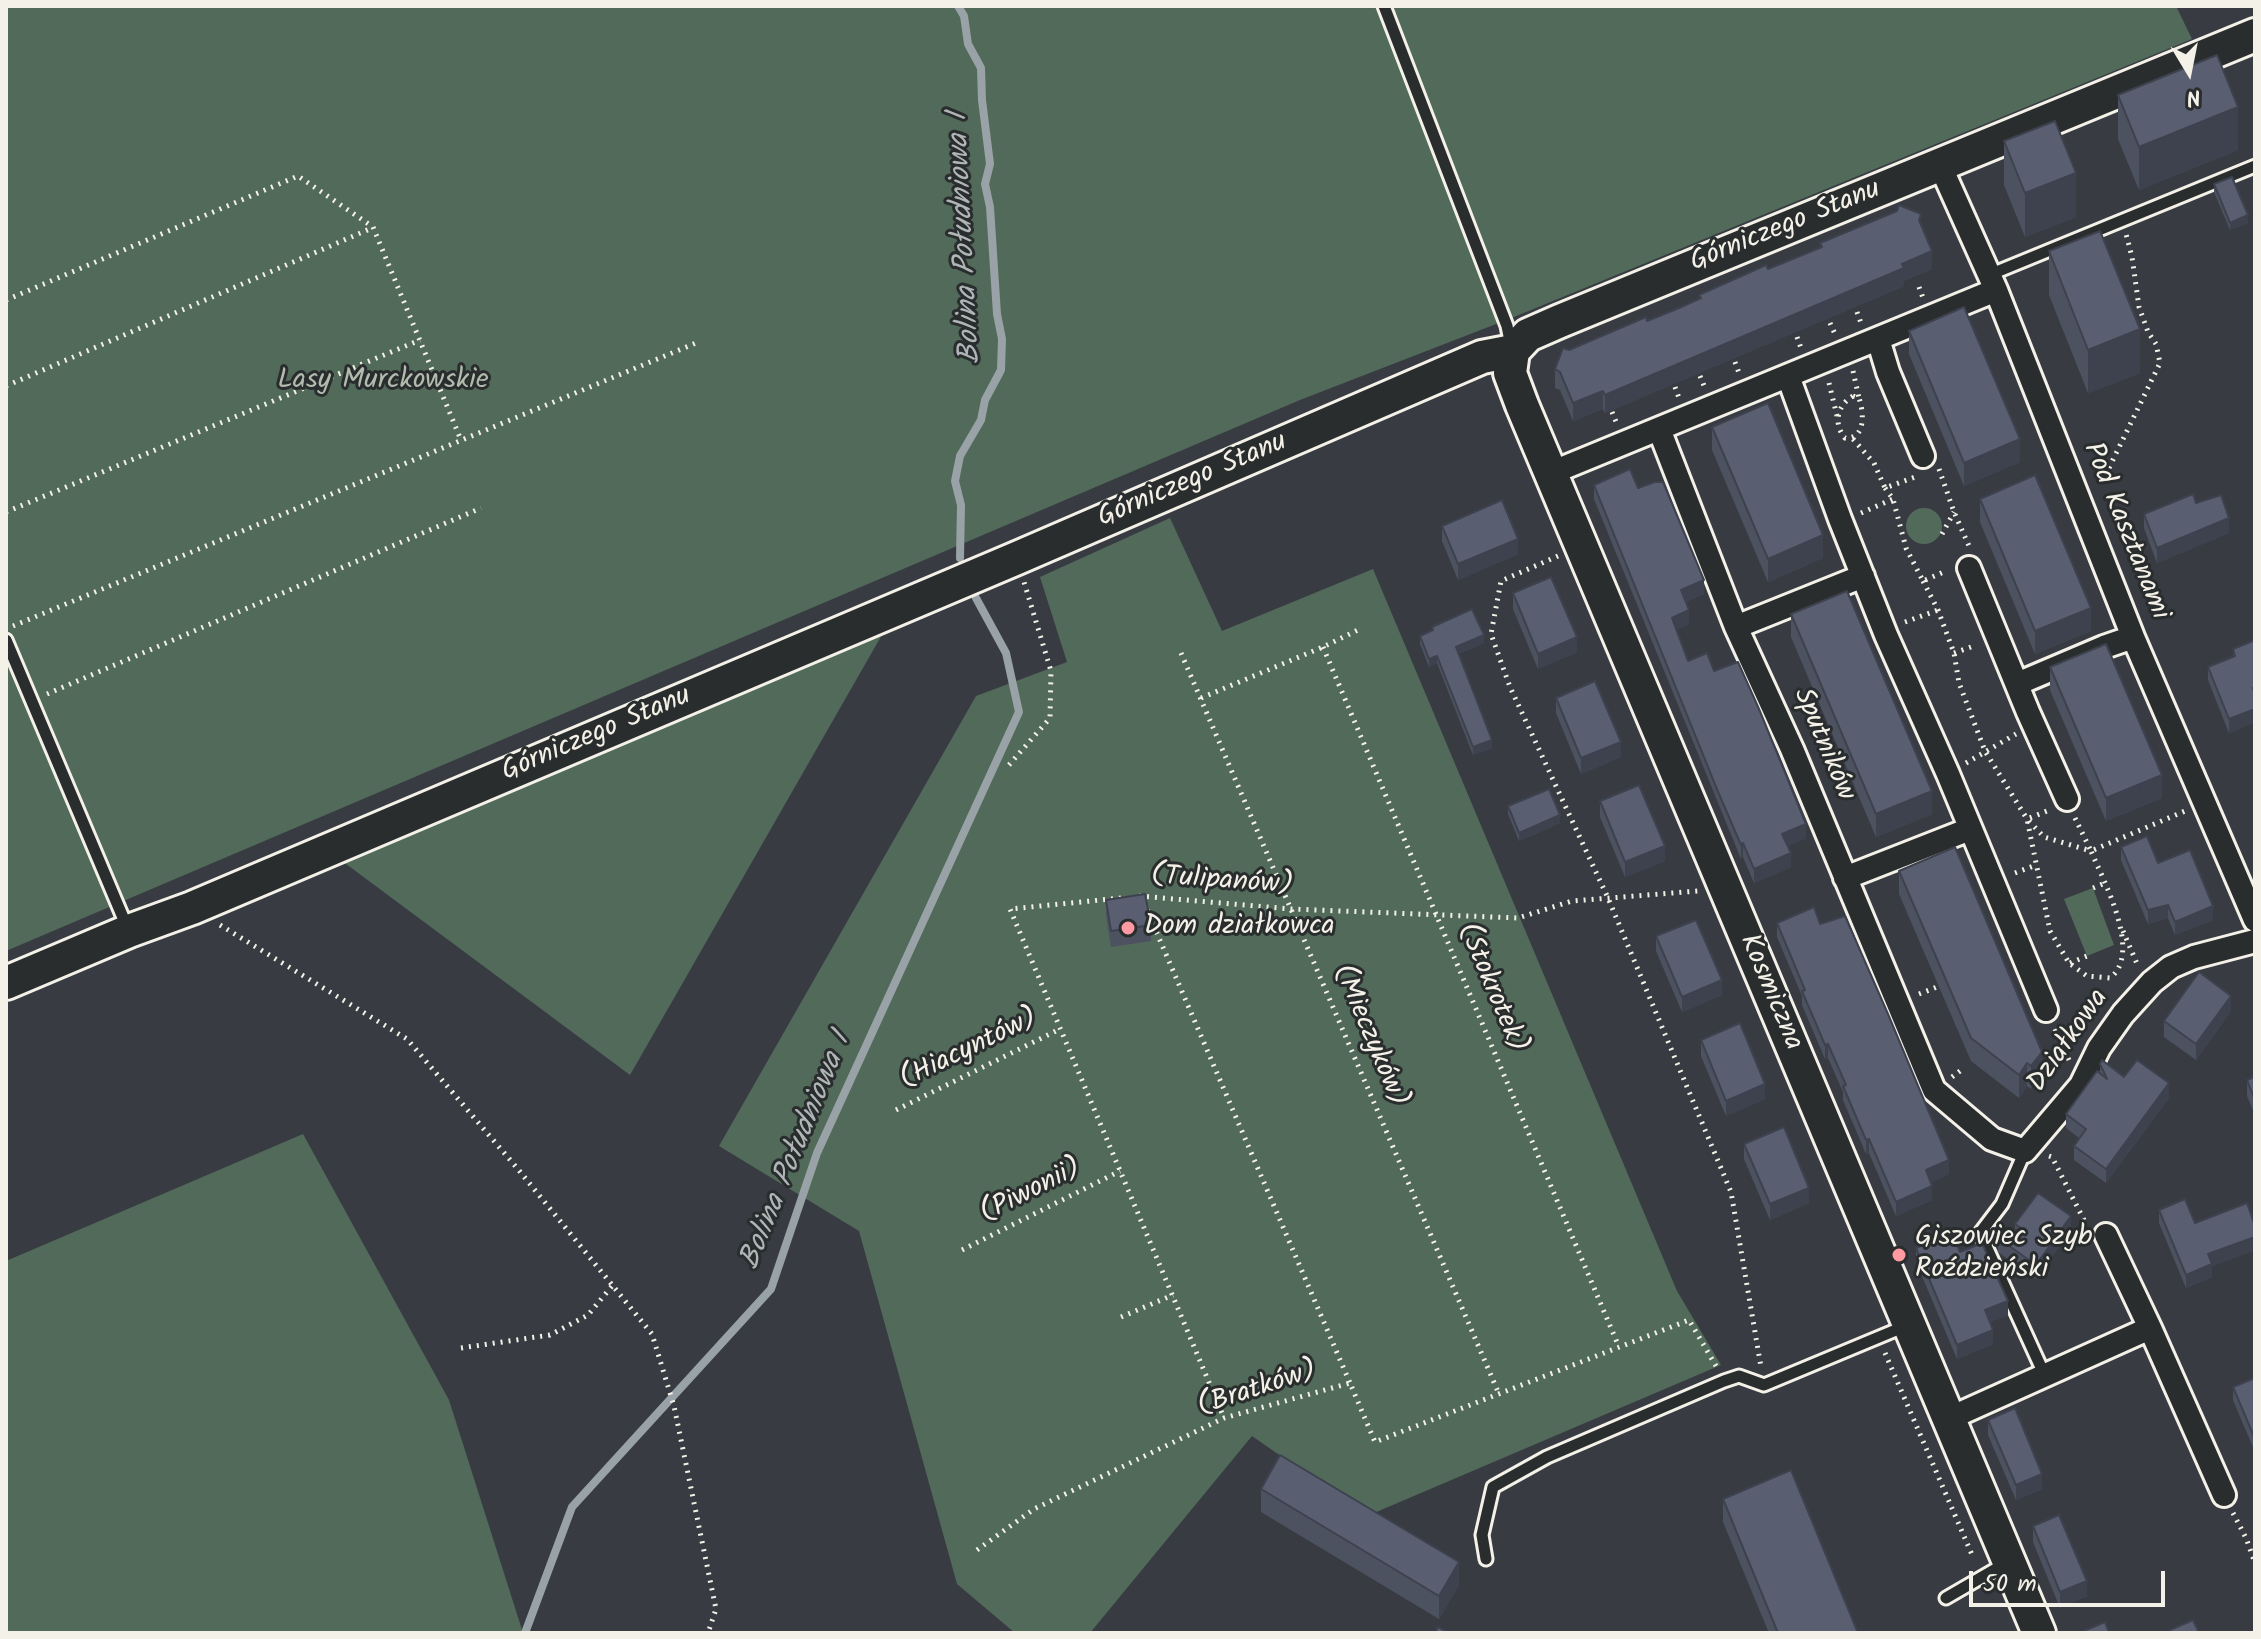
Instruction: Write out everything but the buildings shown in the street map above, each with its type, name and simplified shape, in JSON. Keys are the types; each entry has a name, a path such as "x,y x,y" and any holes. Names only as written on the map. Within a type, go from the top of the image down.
{"street":[{"name":"Górniczego Stanu","path":"6,983 192,908 1482,357 1513,351 1528,335 2255,35"},
{"name":"Pod Kasztanami","path":"1940,165 1993,283 2133,637 2255,920"},
{"path":"1551,473 1878,339 1993,283"},
{"path":"1878,339 1888,372 1931,462"},
{"name":"Kosmiczna","path":"1513,351 1510,373 1551,473 2039,1633"},
{"path":"1788,376 1863,576 2046,1010"},
{"name":"Sputników","path":"1659,429 1736,627 1792,749 1934,1090 1992,1139 2025,1151"},
{"path":"1971,563 2017,684 2067,799"},
{"path":"1736,627 1863,576"},
{"path":"2017,684 2133,637"},
{"path":"1845,878 1970,829"},
{"name":"Działkowa","path":"2025,1151 2081,1085 2099,1048 2123,1014 2152,982 2171,967 2194,957 2255,941"},
{"path":"2106,1235 2224,1495"},
{"path":"1948,1419 2150,1328"}],"lane":[{"path":"1384,6 1507,326 1513,351"},
{"path":"1993,283 2255,166"},
{"path":"6,640 129,931"},
{"name":"Działkowa","path":"2025,1151 2002,1204 1980,1233 2045,1376"},
{"path":"1486,1559 1482,1535 1493,1487 1547,1457 1724,1381 1739,1376 1764,1385 1909,1325"},
{"path":"1946,1598 2008,1561"}],"path":[{"path":"6,300 298,176 373,227 461,440"},
{"path":"6,386 373,227"},
{"path":"2100,481 2160,363 2156,344 2139,307 2132,257 2124,232"},
{"path":"6,512 420,340"},
{"path":"6,629 696,343"},
{"path":"1823,361 1838,433 1853,439 1874,463 1893,499 1906,548 1938,610 1954,653 1959,683 1985,751 2027,819 2044,837 2091,851 2192,808"},
{"path":"1837,417 1844,401 1853,396 1859,398 1863,419 1853,439"},
{"path":"1923,581 1971,563 1954,512 1931,462"},
{"path":"1885,488 1931,462 1947,463"},
{"path":"1841,521 1893,499"},
{"path":"32,701 481,508"},
{"path":"1942,534 1954,512"},
{"path":"1581,546 1501,581 1491,634 1510,687 1608,898 1731,1192 1764,1385"},
{"path":"1009,765 1050,718 1051,671 1017,558"},
{"path":"1201,698 1358,630"},
{"name":"(Stokrotek)","path":"1323,647 1619,1347"},
{"path":"1954,653 1971,647"},
{"name":"(Mieczyków)","path":"1181,653 1499,1394"},
{"path":"1962,764 2034,725"},
{"path":"2067,799 2137,964 2152,982"},
{"path":"2027,819 2050,931 2069,963 2087,976 2110,978 2116,973 2123,948 2122,926"},
{"path":"2093,888 2105,883"},
{"name":"(Tulipanów)","path":"1224,1418 1010,909 1141,896 1291,909 1518,918 1572,901 1687,890 1727,892"},
{"path":"1141,896 1350,1383"},
{"path":"192,908 407,1039 652,1334 674,1406 716,1609 708,1633"},
{"path":"2114,945 2123,941"},
{"path":"2069,963 2087,956"},
{"path":"2046,1010 2081,1085"},
{"name":"(Hiacyntów)","path":"896,1110 1061,1028"},
{"path":"2025,1151 2052,1157 2088,1229 2106,1235"},
{"name":"(Piwonii)","path":"962,1250 1120,1171"},
{"path":"461,1348 550,1335 588,1315 612,1286"},
{"path":"1121,1317 1173,1295"},
{"name":"(Bratków)","path":"977,1550 1034,1509 1224,1418 1350,1383 1375,1442 1689,1320 1724,1381"},
{"path":"2224,1495 2255,1563"},
{"path":"2246,1538 2255,1535"}],"green space":[{"name":"Lasy Murckowskie","path":"6,6 2176,6 2192,39 1509,319 1300,400 6,951"},
{"path":"1924,508 1937,513 1942,526 1937,539 1924,544 1911,539 1906,526 1911,513"},
{"path":"1170,518 1222,631 1373,569 1677,1291 1721,1365 1367,1516 1252,1436 1090,1633 1015,1633 957,1584 859,1231 719,1146 976,696 1067,662 1040,577"},
{"path":"883,633 630,1075 338,858"},
{"path":"2093,888 2114,945 2087,956 2064,899"},
{"path":"303,1134 449,1400 523,1633 6,1633 6,1261"}],"waterway":[{"name":"Bolina Południowa I","path":"958,6 964,16 968,44 981,68 990,164 985,184 990,207 997,314 1002,339 1001,370 985,400 981,420 960,456 955,481 961,505 960,558"},
{"name":"Bolina Południowa I","path":"525,1633 572,1507 771,1289 817,1153 1019,712 1006,653 976,598"}],"place":[{"name":"Dom działkowca","path":"1128,928"},
{"name":"Giszowiec Szyb Roździeński","path":"1899,1255"}]}
